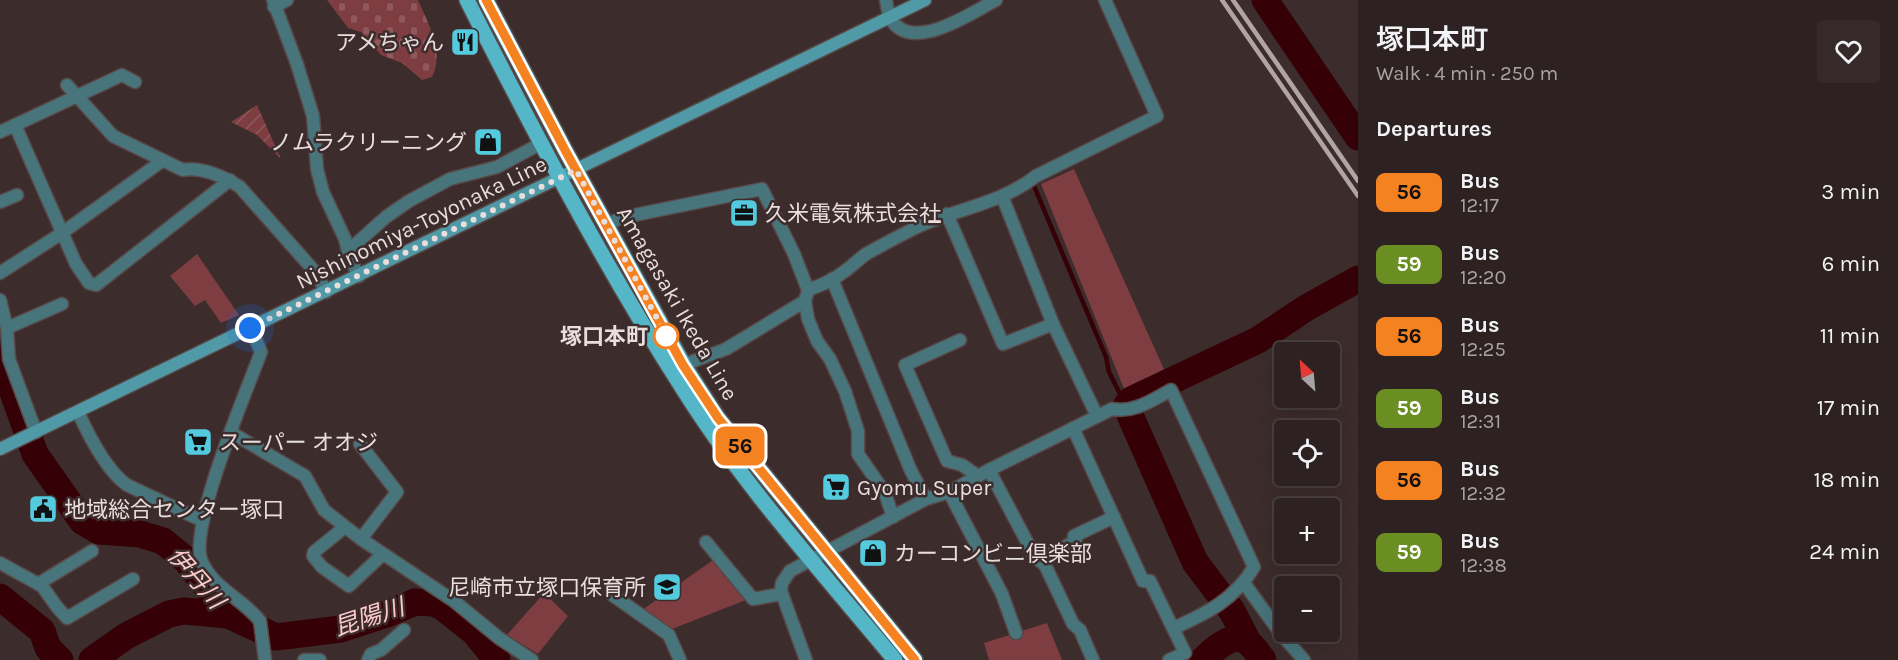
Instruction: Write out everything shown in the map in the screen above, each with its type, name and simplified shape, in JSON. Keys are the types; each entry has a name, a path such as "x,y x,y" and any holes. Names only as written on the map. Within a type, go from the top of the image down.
{"main road":[{"name":"Amagasaki Ikeda Line","path":"467,0 540,144 683,390 748,482 895,660"},
{"name":"Amagasaki Ikeda Line","path":"486,0 683,365 718,418 915,660"},
{"name":"Nishinomiya-Toyonaka Line","path":"0,449 925,0"}],"street":[{"path":"287,0 273,3 297,64 313,116 317,169 323,192 359,276"},
{"path":"886,0 890,18 899,29 913,34 935,31 996,0"},
{"path":"683,365 726,349 865,255 914,229 946,214 1002,196 1157,116 1105,0"},
{"path":"0,132 122,75 135,82"},
{"path":"67,84 76,97 113,136 183,170 192,168 230,180 240,187 316,274 326,292"},
{"path":"15,125 76,264 89,283 96,285 230,180"},
{"path":"349,250 386,217 409,201 450,179 496,166 540,144"},
{"path":"0,273 162,161"},
{"path":"607,225 620,218 762,189 794,254 806,295 808,319 817,341 836,370 848,400 858,431 858,454 885,493 893,516"},
{"path":"0,202 17,195"},
{"path":"1002,196 1053,324 1097,416"},
{"path":"946,214 1003,344 1053,324"},
{"path":"832,279 911,471 926,499"},
{"path":"0,300 7,328 9,359 31,435"},
{"path":"7,328 62,304"},
{"path":"250,328 261,352 213,478 203,521 200,554 202,563 214,580 255,614 262,624 264,654"},
{"path":"960,340 905,365 947,461 962,465 978,476"},
{"path":"806,660 781,594 785,576 790,571 926,499 949,492 1097,416 1112,409 1128,410 1171,390 1254,567 1244,583 1212,610 1174,628"},
{"path":"78,412 118,478 127,485 203,521"},
{"path":"1074,428 1143,581 1150,581 1185,652 1169,660"},
{"path":"232,433 305,476 324,510 361,539 454,601 499,638 532,660"},
{"path":"360,444 397,492 361,539"},
{"path":"989,470 1035,557 1045,565 1073,624 1080,630 1093,660"},
{"path":"949,492 1002,594 1016,633"},
{"path":"1040,560 1076,541 1074,536 1114,517"},
{"path":"345,527 314,552 313,556 322,567 350,586 383,554"},
{"path":"706,542 753,599 781,594"},
{"path":"38,584 92,551"},
{"path":"0,564 42,586 67,618 133,579"},
{"path":"1244,583 1274,625 1304,660"},
{"path":"610,594 669,635 680,660"},
{"path":"368,660 371,654 381,650 404,630"},
{"path":"304,660 320,660"}],"green space":[{"path":"327,0 418,0 436,48 436,68 432,77 422,80 402,63 381,55 361,32 348,28"},
{"path":"257,105 281,159 257,135 231,122"},
{"path":"1074,169 1167,376 1127,396 1041,184"},
{"path":"197,254 239,315 221,323 205,300 195,306 170,276"},
{"path":"713,560 746,600 672,629 642,610"},
{"path":"544,593 568,616 538,654 507,635"},
{"path":"1047,623 1062,660 989,660 984,643"}],"waterway":[{"path":"1265,0 1358,137"},
{"path":"1034,186 1106,357 1109,372 1126,406"},
{"path":"1248,642 1232,611 1195,562 1126,406 1131,400 1258,340 1306,308 1358,279"},
{"name":"伊丹川","path":"0,341 4,367 35,454 82,521 99,531 140,534 163,541 186,560 228,615"},
{"name":"昆陽川","path":"0,597 42,631 48,648 60,660"},
{"name":"昆陽川","path":"92,660 126,636 169,614 184,611 228,615 276,637 341,629 415,602 441,606 474,632 497,660"},
{"name":"昆陽川","path":"1203,660 1223,644 1235,639 1246,641 1263,660"}],"railway":[{"path":"1222,0 1358,196"},
{"path":"1233,0 1358,181"}],"bus line":[{"name":"56","path":"486,0 683,365 718,418 915,660"}],"place":[{"name":"アメちゃん","path":"465,42"},
{"name":"ノムラクリーニング","path":"488,142"},
{"name":"久米電気株式会社","path":"744,213"},
{"name":"塚口本町","path":"666,336"},
{"name":"スーパー オオジ","path":"198,442"},
{"name":"Gyomu Super","path":"836,487"},
{"name":"地域総合センター塚口","path":"43,509"},
{"name":"カーコンビニ倶楽部","path":"873,553"},
{"name":"尼崎市立塚口保育所","path":"667,587"}],"route":[{"path":"250,328 576,170 670,342 666,336"}]}
